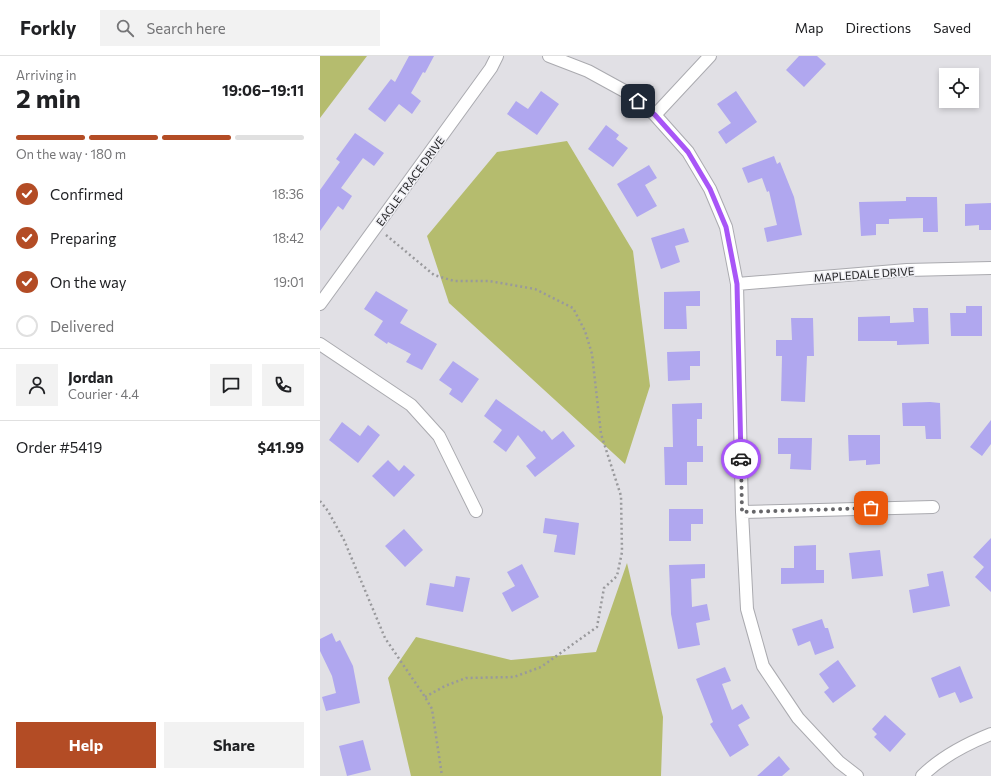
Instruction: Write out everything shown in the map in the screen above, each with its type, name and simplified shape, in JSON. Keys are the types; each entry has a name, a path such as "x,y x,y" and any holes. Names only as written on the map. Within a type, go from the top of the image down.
{"street":[{"name":"EAGLE TRACE DRIVE","path":"320,304 491,68 497,56"},
{"path":"548,56 588,71 630,94 655,115 688,152 710,189 726,227 737,284 742,512 748,609 763,666 798,718 839,762 857,776"},
{"path":"655,115 710,56"},
{"name":"MAPLEDALE DRIVE","path":"737,284 907,270 991,268"},
{"path":"320,344 411,405 439,436 476,511"},
{"path":"742,512 933,507"},
{"path":"922,776 931,767 970,742 991,734"}],"path":[{"path":"375,228 434,275 454,281 489,281 535,289 573,308 585,331 592,354 601,434 621,496 622,552 617,576 604,588 597,626 541,667 514,678 466,678 445,686 425,697"},
{"path":"320,501 328,511 344,540 385,638 432,709 442,776"}],"green space":[{"path":"320,56 367,56 320,118"},
{"path":"567,141 633,251 650,386 625,464 449,303 427,236 497,152"},
{"path":"627,563 663,717 661,776 411,776 388,678 416,637 511,660 596,652"}],"building":[{"path":"409,56 434,56 425,73 423,72 411,93 421,101 412,114 399,104 385,122 368,109 391,79 395,82"},
{"path":"799,56 817,56 826,64 804,87 786,70"},
{"path":"541,91 559,104 537,135 507,114 516,101 528,109"},
{"path":"736,91 757,122 726,144 718,132 731,123 717,104"},
{"path":"606,125 619,135 616,139 628,148 613,167 588,149"},
{"path":"355,133 384,153 374,166 363,158 341,188 352,196 343,210 338,206 320,231 320,190 340,162 336,159"},
{"path":"774,156 777,164 780,162 794,197 802,235 767,242 764,228 777,225 769,191 767,192 762,178 748,183 742,168"},
{"path":"649,165 657,178 645,185 657,206 637,217 617,184"},
{"path":"906,197 937,197 938,232 923,232 923,218 889,219 889,224 876,224 876,235 861,236 859,202 906,201"},
{"path":"991,203 991,230 979,230 979,225 965,226 965,204"},
{"path":"684,228 689,242 675,246 680,262 661,269 651,238"},
{"path":"376,291 408,310 400,323 437,344 422,370 406,362 411,354 388,342 387,344 374,335 383,321 364,309"},
{"path":"700,291 700,306 686,306 687,329 664,329 664,292"},
{"path":"966,306 982,306 982,336 951,336 950,313 966,313"},
{"path":"913,308 928,308 929,344 897,345 897,341 858,341 858,317 890,316 890,323 914,322"},
{"path":"791,318 813,318 814,356 807,356 805,402 781,401 782,356 776,356 776,340 792,340"},
{"path":"700,351 700,366 690,366 690,380 668,381 667,352"},
{"path":"453,361 479,379 462,403 449,394 452,389 439,380"},
{"path":"496,399 542,432 544,430 552,440 563,431 575,446 535,477 526,466 536,458 518,435 506,452 493,442 502,430 484,416"},
{"path":"702,403 702,419 697,419 697,446 703,446 703,462 687,462 687,485 665,485 664,447 673,447 672,404"},
{"path":"902,403 940,403 941,439 926,439 925,426 903,426"},
{"path":"991,420 991,444 982,456 970,447"},
{"path":"342,422 360,436 368,425 380,435 358,463 329,440"},
{"path":"848,435 880,435 880,464 866,465 866,460 849,461"},
{"path":"778,438 812,438 811,470 790,469 791,454 778,454"},
{"path":"388,460 399,471 404,465 415,475 394,497 372,476"},
{"path":"669,509 703,509 703,524 691,524 691,541 669,541"},
{"path":"545,518 579,523 575,555 554,552 557,535 543,533"},
{"path":"404,529 423,550 405,567 385,546"},
{"path":"991,538 991,592 975,577 984,567 973,557"},
{"path":"816,545 816,570 824,570 824,583 781,584 781,568 794,568 794,546"},
{"path":"880,550 883,576 852,579 849,553"},
{"path":"522,564 539,597 512,612 502,593 515,586 507,572"},
{"path":"705,564 705,578 691,579 692,607 707,604 710,620 696,623 700,645 678,649 671,614 669,565"},
{"path":"943,571 950,606 913,613 909,590 929,586 927,574"},
{"path":"456,576 470,578 463,612 426,605 430,583 454,587"},
{"path":"822,619 825,628 828,628 834,648 815,655 810,641 798,646 792,629"},
{"path":"332,633 336,642 340,640 353,666 360,703 326,711 322,697 336,693 332,676 320,651 320,639"},
{"path":"838,660 856,686 833,703 824,692 829,688 819,674"},
{"path":"960,666 973,698 960,703 955,692 939,698 931,678"},
{"path":"725,667 731,681 722,684 732,710 742,704 750,718 738,725 749,745 730,757 710,724 713,722 696,679"},
{"path":"885,715 906,734 890,752 874,737 877,734 872,729"},
{"path":"363,740 371,770 347,776 339,746"},
{"path":"779,756 790,769 782,776 757,776"}],"way so far":[{"path":"741,459 742,512 871,508"}],"route":[{"path":"638,101 655,115 688,152 710,189 726,227 737,284 741,459"}]}
